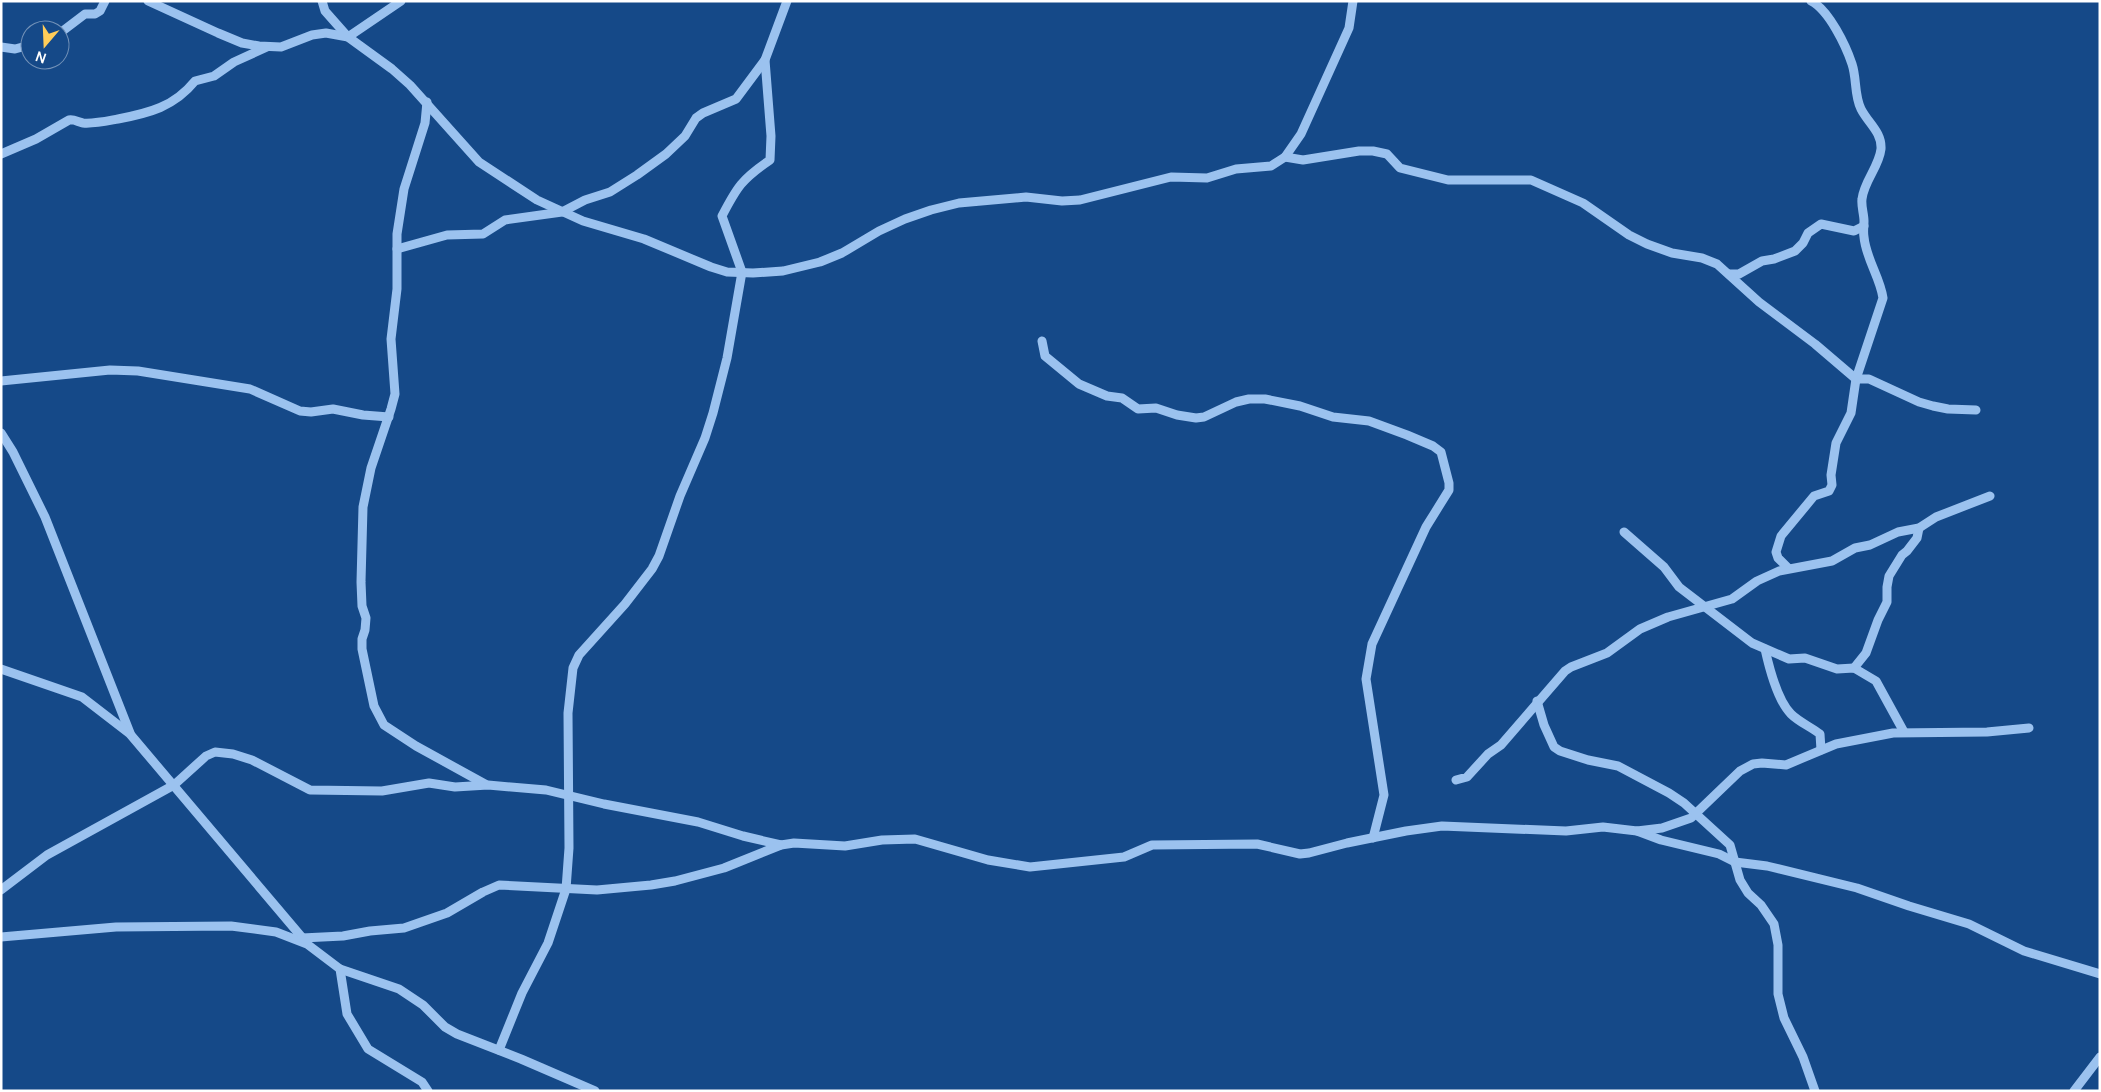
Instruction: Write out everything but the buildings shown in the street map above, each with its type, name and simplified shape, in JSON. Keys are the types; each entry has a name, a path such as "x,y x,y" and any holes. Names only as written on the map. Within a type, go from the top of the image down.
{"street":[{"path":"70,25 85,14 95,14 100,11 105,1"},
{"path":"148,1 179,17 242,43 267,47 281,47 312,35 326,32 348,37 401,1"},
{"path":"322,1 325,10 348,37 402,77 486,168 537,200 562,212 591,224 644,239 711,267 728,272 783,270 820,262 842,253 866,238 905,219 959,203 1026,197 1062,201 1080,200 1170,178 1207,178 1236,169 1271,166 1285,157 1300,134 1342,46 1349,28 1353,1"},
{"path":"397,249 447,235 483,234 504,220 562,212 622,185 654,164 685,136 696,118 702,113 736,99 765,60 787,1"},
{"path":"1788,568 1778,558 1778,544 1781,536 1814,496 1829,490 1832,484 1831,475 1836,443 1851,413 1856,379 1883,298 1881,285 1871,266 1864,236 1862,198 1879,158 1880,138 1862,110 1856,96 1852,65 1840,36 1829,19 1811,1"},
{"path":"1,47 15,49 20,48"},
{"path":"1,154 43,136 69,120 82,123 98,122 145,114 187,92 195,81 214,76 234,62 267,47"},
{"path":"499,1050 522,993 548,943 566,889 568,712 574,668 579,655 645,580 659,556 680,496 703,444 713,413 727,358 742,272 722,216 740,185 749,174 770,160 771,136 765,60"},
{"path":"427,102 425,123 404,189 397,249 397,289 392,339 395,394 371,468 363,508 361,582 362,606 366,618 362,650 374,706 384,725 416,746 488,785"},
{"path":"1285,157 1302,160 1374,151 1387,154 1400,168 1448,180 1531,180 1583,203 1647,244 1672,253 1702,258 1717,264 1759,302 1815,344 1856,379 1869,379 1919,402 1933,406 1948,409 1976,410"},
{"path":"1729,274 1740,274 1762,261 1774,259 1795,251 1803,243 1808,233 1821,224 1854,231 1864,226"},
{"path":"1042,341 1045,356 1079,384 1107,396 1122,398 1138,409 1156,408 1176,415 1196,418 1204,417 1236,402 1265,398 1300,406 1333,417 1369,421 1433,446 1441,452 1449,490 1426,527 1385,618 1375,634 1366,670 1370,708 1384,794 1373,838"},
{"path":"1,381 110,370 138,371 250,390 300,411 311,412 333,409 364,415 389,417"},
{"path":"1,433 13,452 46,517 130,734"},
{"path":"1456,780 1467,777 1488,754 1501,745 1537,701 1550,690 1559,676 1571,666 1607,653 1640,629 1668,617 1732,599 1757,582 1788,568 1815,566 1832,561 1855,548 1870,545 1898,532 1919,528 1941,515 1990,496"},
{"path":"1854,668 1866,653 1887,602 1887,587 1890,576 1902,554 1907,551 1917,538 1919,528"},
{"path":"1624,532 1664,567 1678,587 1752,643 1789,659 1805,658 1837,669 1854,668 1876,681 1904,732"},
{"path":"1764,649 1782,700 1791,714 1820,734 1821,750"},
{"path":"1,669 82,697 130,734 305,941 340,968 399,989 423,1005 445,1027 457,1034 595,1091"},
{"path":"1537,701 1544,725 1554,747 1560,751 1588,760 1618,766 1669,793 1730,845 1740,880 1748,893 1761,905 1774,924 1778,945 1778,994 1784,1018 1803,1057 1815,1091"},
{"path":"1637,831 1662,828 1679,823 1695,814 1740,771 1752,764 1786,765 1851,740 1904,732 1987,732 2029,728"},
{"path":"1,890 48,855 174,785 206,756 215,752 252,760 310,790 382,791 430,784 455,787 488,785 546,790 568,796 680,817 781,845"},
{"path":"1,937 116,926 231,926 276,932 305,941 404,928 447,913 499,885 597,890 675,881 724,868 781,845 794,844 844,846 882,840 915,839 988,860 1030,866 1124,858 1152,845 1256,844 1300,854 1309,854 1347,843 1442,826 1566,831 1603,826 1637,831 1669,842 1719,854 1735,862 1767,866 1858,888 1969,924 2024,951 2100,974"},
{"path":"340,968 347,1014 368,1049 422,1082 428,1091"},
{"path":"2074,1091 2100,1057"},
{"path":"415,1091 422,1082"}]}
